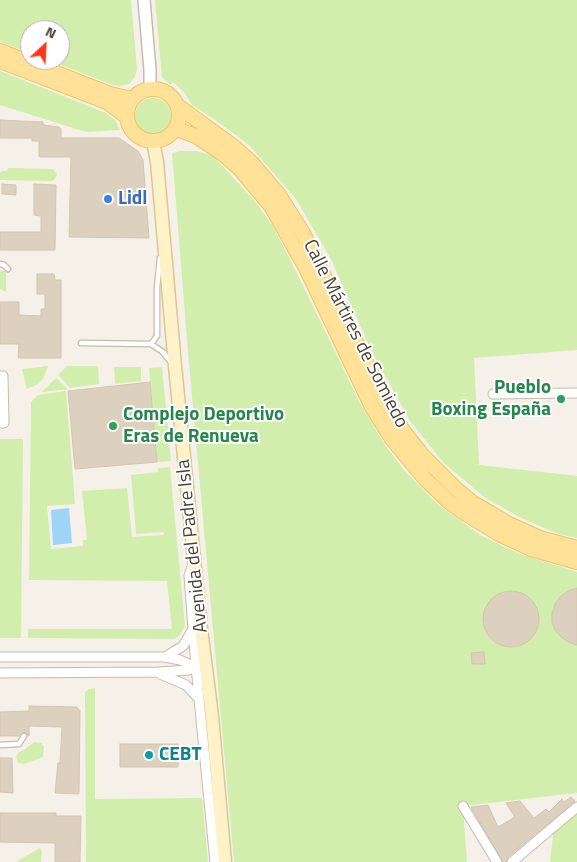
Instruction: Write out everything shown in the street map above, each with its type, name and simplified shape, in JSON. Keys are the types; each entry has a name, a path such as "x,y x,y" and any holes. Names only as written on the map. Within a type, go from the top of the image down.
{"main road":[{"path":"0,51 110,94 132,100"},
{"path":"0,61 107,102 126,116 132,131 138,136 153,141 166,138 176,129 180,114 174,99 168,94 158,89 150,89 140,92 132,100 126,116"},
{"name":"Calle Mártires de Somiedo","path":"178,106 234,147 251,162 279,195 304,236 383,397 401,428 423,456 473,503 507,523 540,538 577,548"},
{"name":"Calle Mártires de Somiedo","path":"176,129 196,136 223,154 240,169 267,201 306,268 372,407 392,439 425,479 466,514 499,534 531,549 577,562"},
{"name":"Avenida del Padre Isla","path":"153,141 157,162 175,366 195,559 197,629 212,716 224,862"}],"street":[{"path":"144,0 150,89"},
{"path":"0,376 3,376 4,423 0,423"},
{"path":"492,394 577,393"},
{"path":"165,657 184,646 197,629"},
{"path":"197,629 200,661 196,667 197,696 215,862"},
{"path":"0,657 165,657 180,660 196,667 202,674 205,704 212,716"},
{"path":"0,673 158,672 180,671 196,667"},
{"path":"158,672 186,685 197,696"},
{"path":"463,806 497,862"},
{"path":"518,860 577,807"}],"lane":[{"path":"151,344 157,336 157,288 163,232"},
{"path":"0,264 8,269"},
{"path":"81,343 151,344 163,352 175,366"},
{"path":"0,745 18,744 24,736"}],"green space":[{"path":"0,0 131,0 137,69 135,77 129,84 120,86 70,68 70,20 20,20 20,49 0,42"},
{"path":"155,0 577,0 577,350 474,358 479,465 577,476 577,538 558,534 519,517 484,497 443,462 410,421 370,348 331,259 296,199 249,145 192,105 184,92 173,82 170,85 162,77"},
{"path":"0,71 106,113 115,120 120,130 86,132 0,105"},
{"path":"153,98 160,99 166,103 170,109 170,123 166,129 160,133 153,134 146,133 140,129 136,123 135,116 136,109 140,103 146,99"},
{"path":"197,151 213,156 254,200 272,225 361,405 385,445 404,470 436,503 480,535 520,554 577,572 577,793 463,806 467,862 234,862 172,153"},
{"path":"8,168 53,169 57,174 52,181 0,180 1,171 7,171"},
{"path":"0,271 6,271 6,292 0,289"},
{"path":"48,366 43,379 27,389 22,369"},
{"path":"67,366 98,366 99,384 70,388 58,375"},
{"path":"114,367 141,367 141,381 115,384"},
{"path":"162,367 171,461 157,462 149,368"},
{"path":"56,378 68,389 42,392"},
{"path":"66,391 75,504 47,506 51,549 83,546 83,540 87,540 82,491 127,488 132,537 164,535 163,532 136,534 131,475 158,472 158,468 170,467 185,626 179,636 174,639 28,638 28,629 172,629 167,581 29,580 31,402 38,395"},
{"path":"0,439 23,439 21,638 0,638"},
{"path":"95,688 95,799 202,798 208,862 86,862 85,692"},
{"path":"34,742 41,743 44,746 43,757 24,764 18,763 16,756 19,752"},
{"path":"577,807 577,862 550,862 554,827"},
{"path":"40,848 42,852 41,862 16,862"}],"water":[{"path":"69,508 72,543 53,545 51,510"}],"building":[{"name":"Lidl","path":"0,120 43,122 43,125 59,127 61,129 61,138 119,138 138,151 143,160 149,238 69,237 71,157 41,157 39,156 39,141 32,141 32,138 0,138"},
{"path":"2,184 16,185 16,195 2,194"},
{"path":"34,184 56,185 55,250 0,250 0,232 41,232 41,216 34,215"},
{"path":"37,274 54,274 55,280 61,280 61,358 18,358 19,344 0,344 0,302 19,302 19,315 41,316 41,309 45,309 45,294 37,294"},
{"name":"Complejo Deportivo Eras de Renueva","path":"150,382 157,462 75,469 68,391"},
{"path":"577,588 577,645 568,642 555,630 552,622 552,613 560,597 568,591"},
{"path":"511,591 522,593 531,599 537,608 539,619 537,630 531,639 522,645 511,647 500,645 491,639 485,630 483,619 485,608 491,599 500,593"},
{"path":"484,652 485,664 472,664 471,653"},
{"path":"29,706 77,707 80,711 79,794 55,793 58,763 60,763 62,727 29,726 29,736 24,732 19,736 0,736 0,712 29,711"},
{"name":"CEBT","path":"120,744 178,744 178,767 120,767"},
{"path":"0,758 12,758 13,793 0,792"},
{"path":"571,797 575,801 508,857 506,862 503,862 471,807 488,805 498,827 515,817 506,803 520,801 534,818 546,809 549,812 562,799 564,802"},
{"path":"0,813 56,813 56,816 81,816 80,862 55,862 55,843 0,842"}],"place":[{"name":"Lidl","path":"108,199"},
{"name":"Pueblo Boxing España","path":"561,399"},
{"name":"Complejo Deportivo Eras de Renueva","path":"113,426"},
{"name":"CEBT","path":"149,755"}]}
